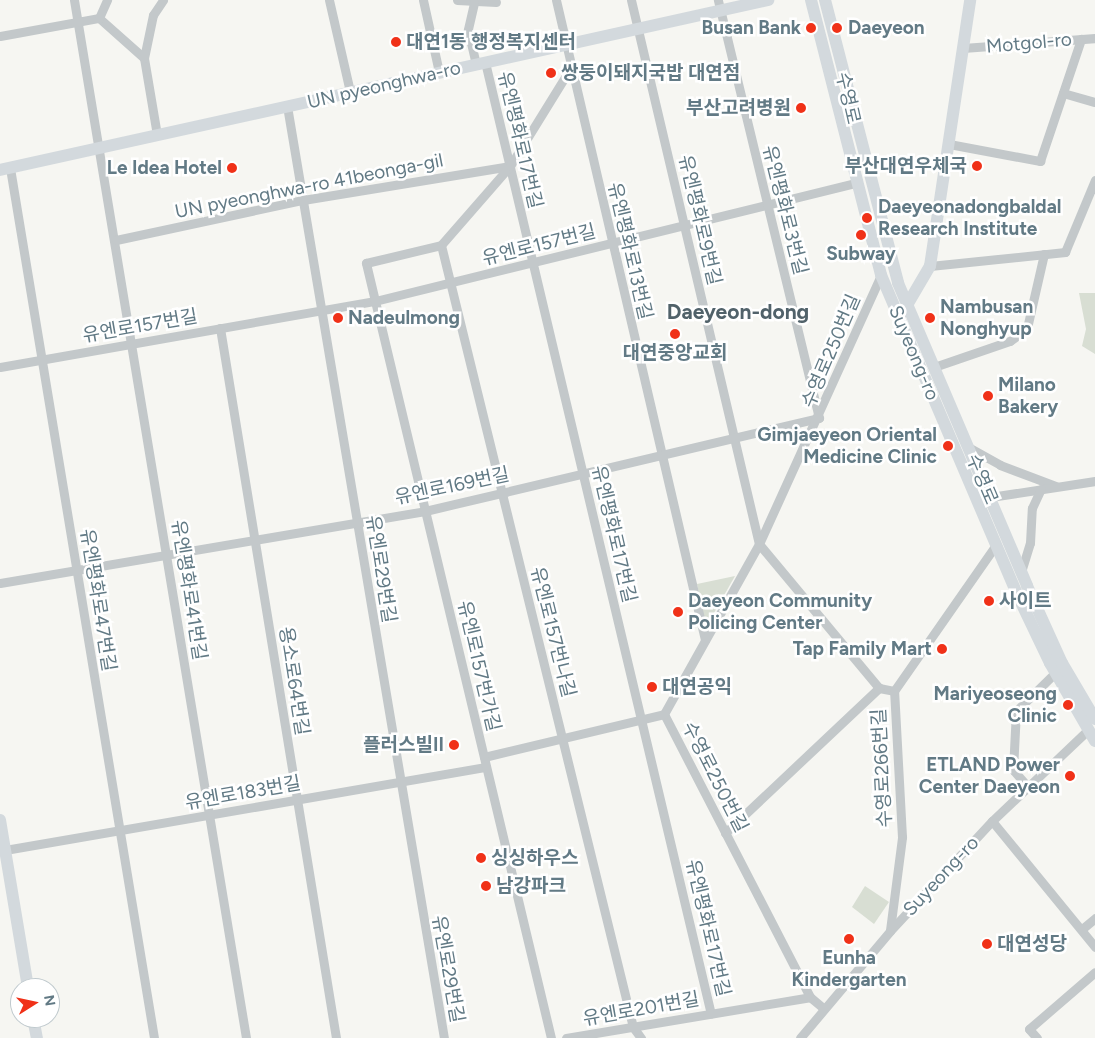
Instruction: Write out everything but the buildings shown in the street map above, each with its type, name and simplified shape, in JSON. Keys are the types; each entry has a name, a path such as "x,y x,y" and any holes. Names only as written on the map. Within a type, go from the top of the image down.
{"main road":[{"name":"UN pyeonghwa-ro","path":"5,169 638,28 719,5 768,0"},
{"name":"Suyeong-ro","path":"811,0 856,183 881,275 899,318 984,498 996,545 1055,672 1095,741"},
{"name":"수영로","path":"825,0 889,257 907,307 968,447 984,498 1021,572 1062,663 1095,719"},
{"name":"Motgol-ro","path":"899,318 930,266 970,0"},
{"path":"0,820 26,978"}],"street":[{"name":"유엔평화로41번길","path":"74,0 116,240 246,1038"},
{"path":"99,18 107,0"},
{"path":"157,135 144,58 153,15 163,0"},
{"path":"329,0 350,92"},
{"path":"423,0 439,72"},
{"path":"458,0 474,3 496,2"},
{"name":"유엔평화로13번길","path":"556,0 570,69 705,640"},
{"name":"유엔평화로9번길","path":"631,0 759,544 879,688"},
{"name":"유엔평화로17번길","path":"474,3 468,30 481,63 510,166 711,1014"},
{"name":"유엔평화로3번길","path":"719,5 819,418"},
{"path":"0,36 99,18"},
{"path":"99,18 144,58"},
{"name":"Motgol-ro","path":"963,48 1095,38"},
{"path":"948,144 1040,161 1081,39"},
{"path":"375,301 366,264 441,245 510,166 570,69"},
{"path":"1063,92 1095,102"},
{"name":"유엔로29번길","path":"287,106 323,310 444,1038"},
{"name":"UN pyeonghwa-ro 41beonga-gil","path":"116,240 303,200 510,166"},
{"name":"유엔평화로47번길","path":"5,169 42,360 154,1038"},
{"path":"930,266 1065,252 1095,180"},
{"name":"유엔로157번길","path":"0,367 375,301 856,183"},
{"name":"유엔로157번나길","path":"441,245 633,1027"},
{"path":"934,367 1010,341 1027,328 1044,254"},
{"name":"수영로250번길","path":"810,997 664,714 759,544 819,418 881,275"},
{"name":"유엔로157번가길","path":"375,301 551,1038"},
{"name":"용소로64번길","path":"220,328 336,1038"},
{"name":"유엔로169번길","path":"0,583 425,511 819,418"},
{"path":"968,447 1000,465 1058,486"},
{"path":"984,498 1095,481"},
{"path":"1021,572 1030,543 1032,508 1041,489"},
{"name":"수영로266번길","path":"890,931 902,837 894,691 996,545"},
{"path":"1028,787 1013,770 1016,711 1055,672"},
{"path":"725,833 879,688 894,691"},
{"path":"484,757 664,714"},
{"name":"Suyeong-ro","path":"800,1038 822,1008 890,931 992,821 1088,730"},
{"name":"유엔로183번길","path":"5,850 486,767"},
{"path":"992,821 1095,947"},
{"path":"1082,929 1095,918"},
{"path":"1037,1038 1029,1028 1095,972"},
{"path":"810,997 822,1008"},
{"name":"유엔로201번길","path":"566,1038 810,997"},
{"path":"633,1027 641,1038"}],"shaded area":[{"path":"1079,293 1095,293 1095,354 1082,346 1086,329"},
{"path":"735,576 706,627 697,584"},
{"path":"865,886 889,902 874,924 852,907"}],"place":[{"name":"Busan Bank","path":"811,28"},
{"name":"Daeyeon","path":"837,28"},
{"name":"대연1동 행정복지센터","path":"396,42"},
{"name":"쌍둥이돼지국밥 대연점","path":"551,73"},
{"name":"부산고려병원","path":"801,108"},
{"name":"부산대연우체국","path":"977,166"},
{"name":"Le Idea Hotel","path":"232,168"},
{"name":"Daeyeonadongbaldal Research Institute","path":"867,218"},
{"name":"Subway","path":"861,235"},
{"name":"Nadeulmong","path":"338,318"},
{"name":"Nambusan Nonghyup","path":"930,318"},
{"name":"대연중앙교회","path":"675,334"},
{"name":"Milano Bakery","path":"988,396"},
{"name":"Gimjaeyeon Oriental Medicine Clinic","path":"948,446"},
{"name":"사이트","path":"989,601"},
{"name":"Daeyeon Community Policing Center","path":"678,612"},
{"name":"Tap Family Mart","path":"942,649"},
{"name":"대연공익","path":"652,687"},
{"name":"Mariyeoseong Clinic","path":"1068,705"},
{"name":"플러스빌II","path":"454,745"},
{"name":"ETLAND Power Center Daeyeon","path":"1070,776"},
{"name":"싱싱하우스","path":"481,858"},
{"name":"남강파크","path":"486,886"},
{"name":"Eunha Kindergarten","path":"849,939"},
{"name":"대연성당","path":"987,944"}],"district":[{"name":"Daeyeon-dong","path":"738,312"}]}
